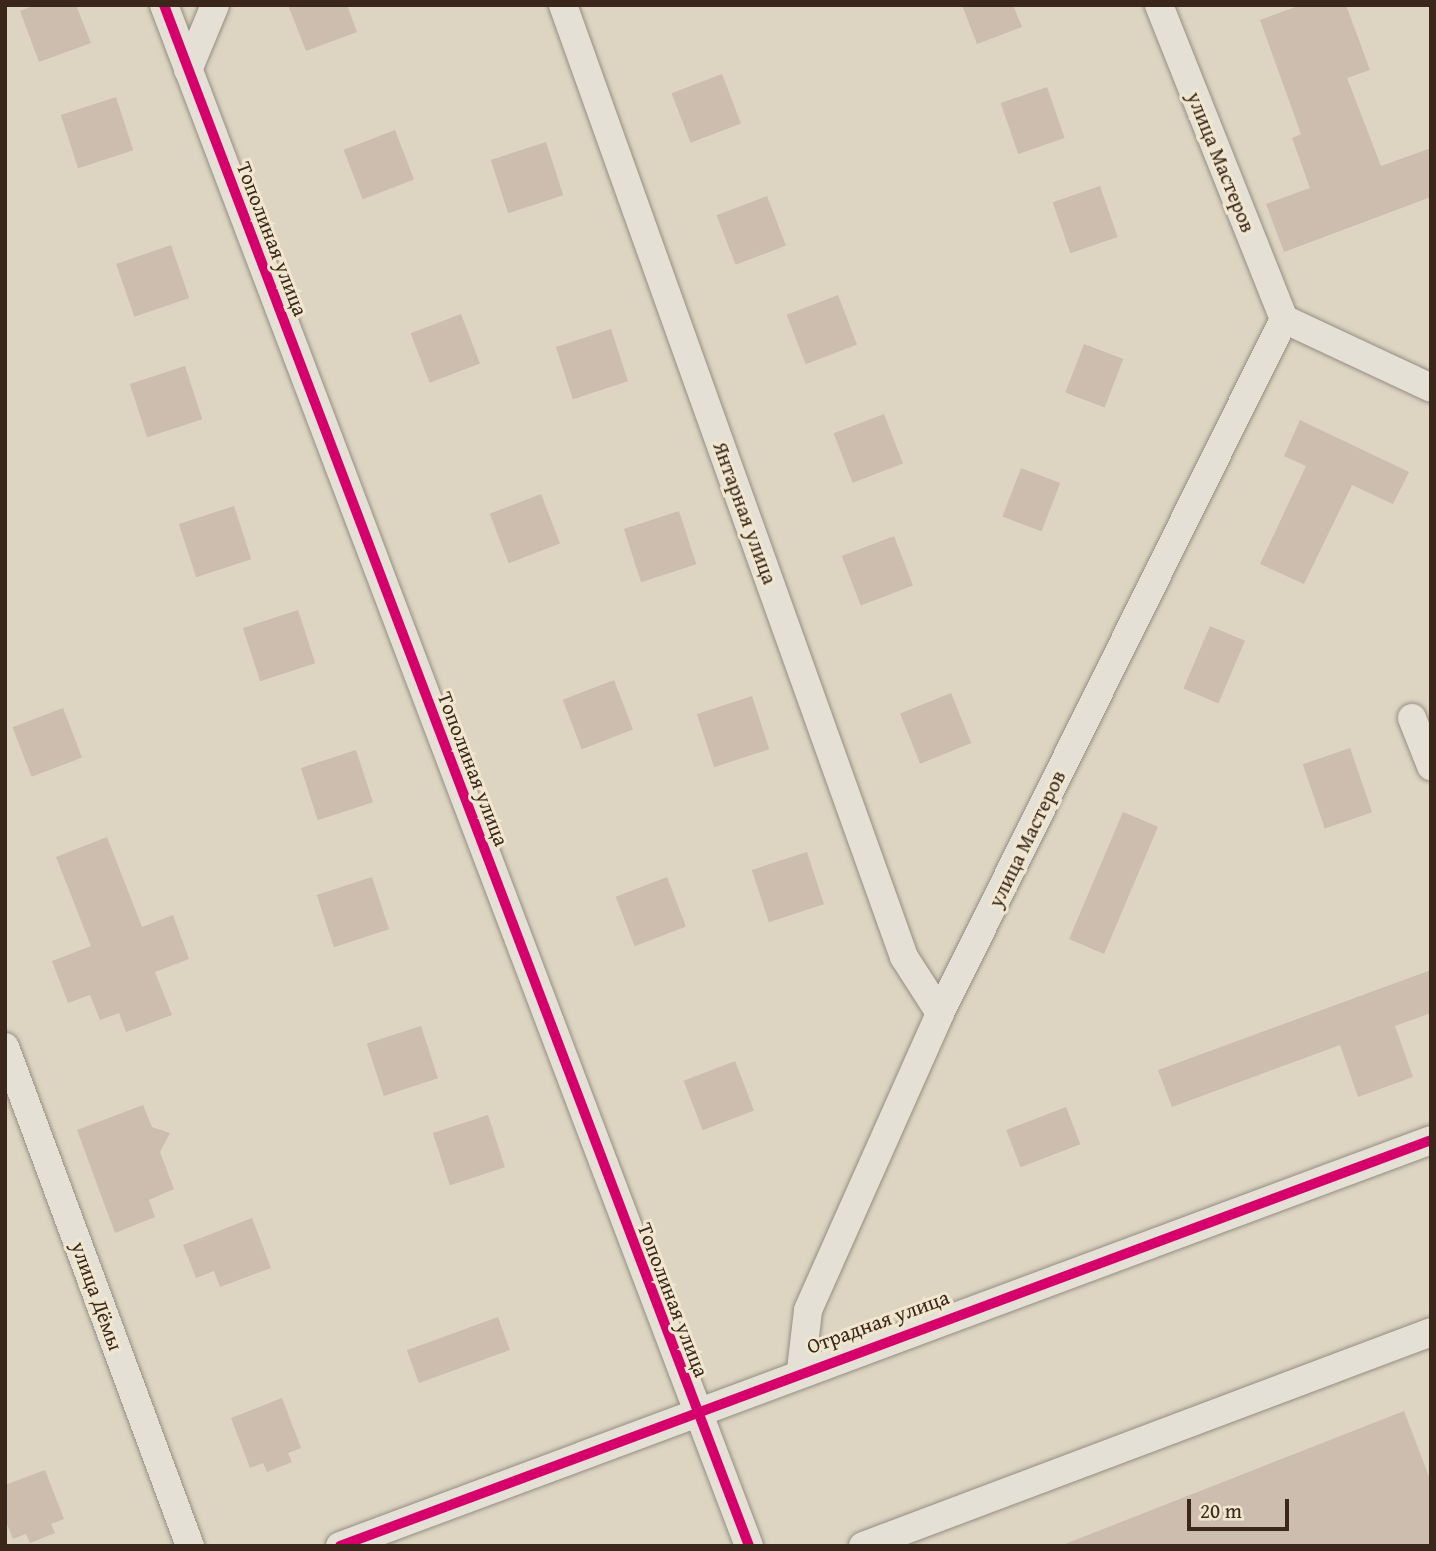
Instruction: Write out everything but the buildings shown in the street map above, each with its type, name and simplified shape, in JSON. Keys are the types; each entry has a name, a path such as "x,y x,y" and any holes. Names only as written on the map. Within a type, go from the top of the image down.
{"street":[{"name":"Тополиная улица","path":"163,5 694,1411 749,1546"},
{"path":"188,70 215,5"},
{"name":"Янтарная улица","path":"563,5 904,957 940,1013"},
{"name":"улица Мастеров","path":"801,1370 808,1310 940,1013 1284,320 1159,5"},
{"path":"1284,320 1431,388"},
{"path":"1412,718 1431,766"},
{"name":"улица Дёмы","path":"5,1047 190,1546"},
{"name":"Отрадная улица","path":"340,1546 801,1370 1431,1140"},
{"path":"863,1546 1429,1340"}],"cycle path":[{"path":"164,5 749,1546"},
{"path":"340,1546 1431,1140"}]}
